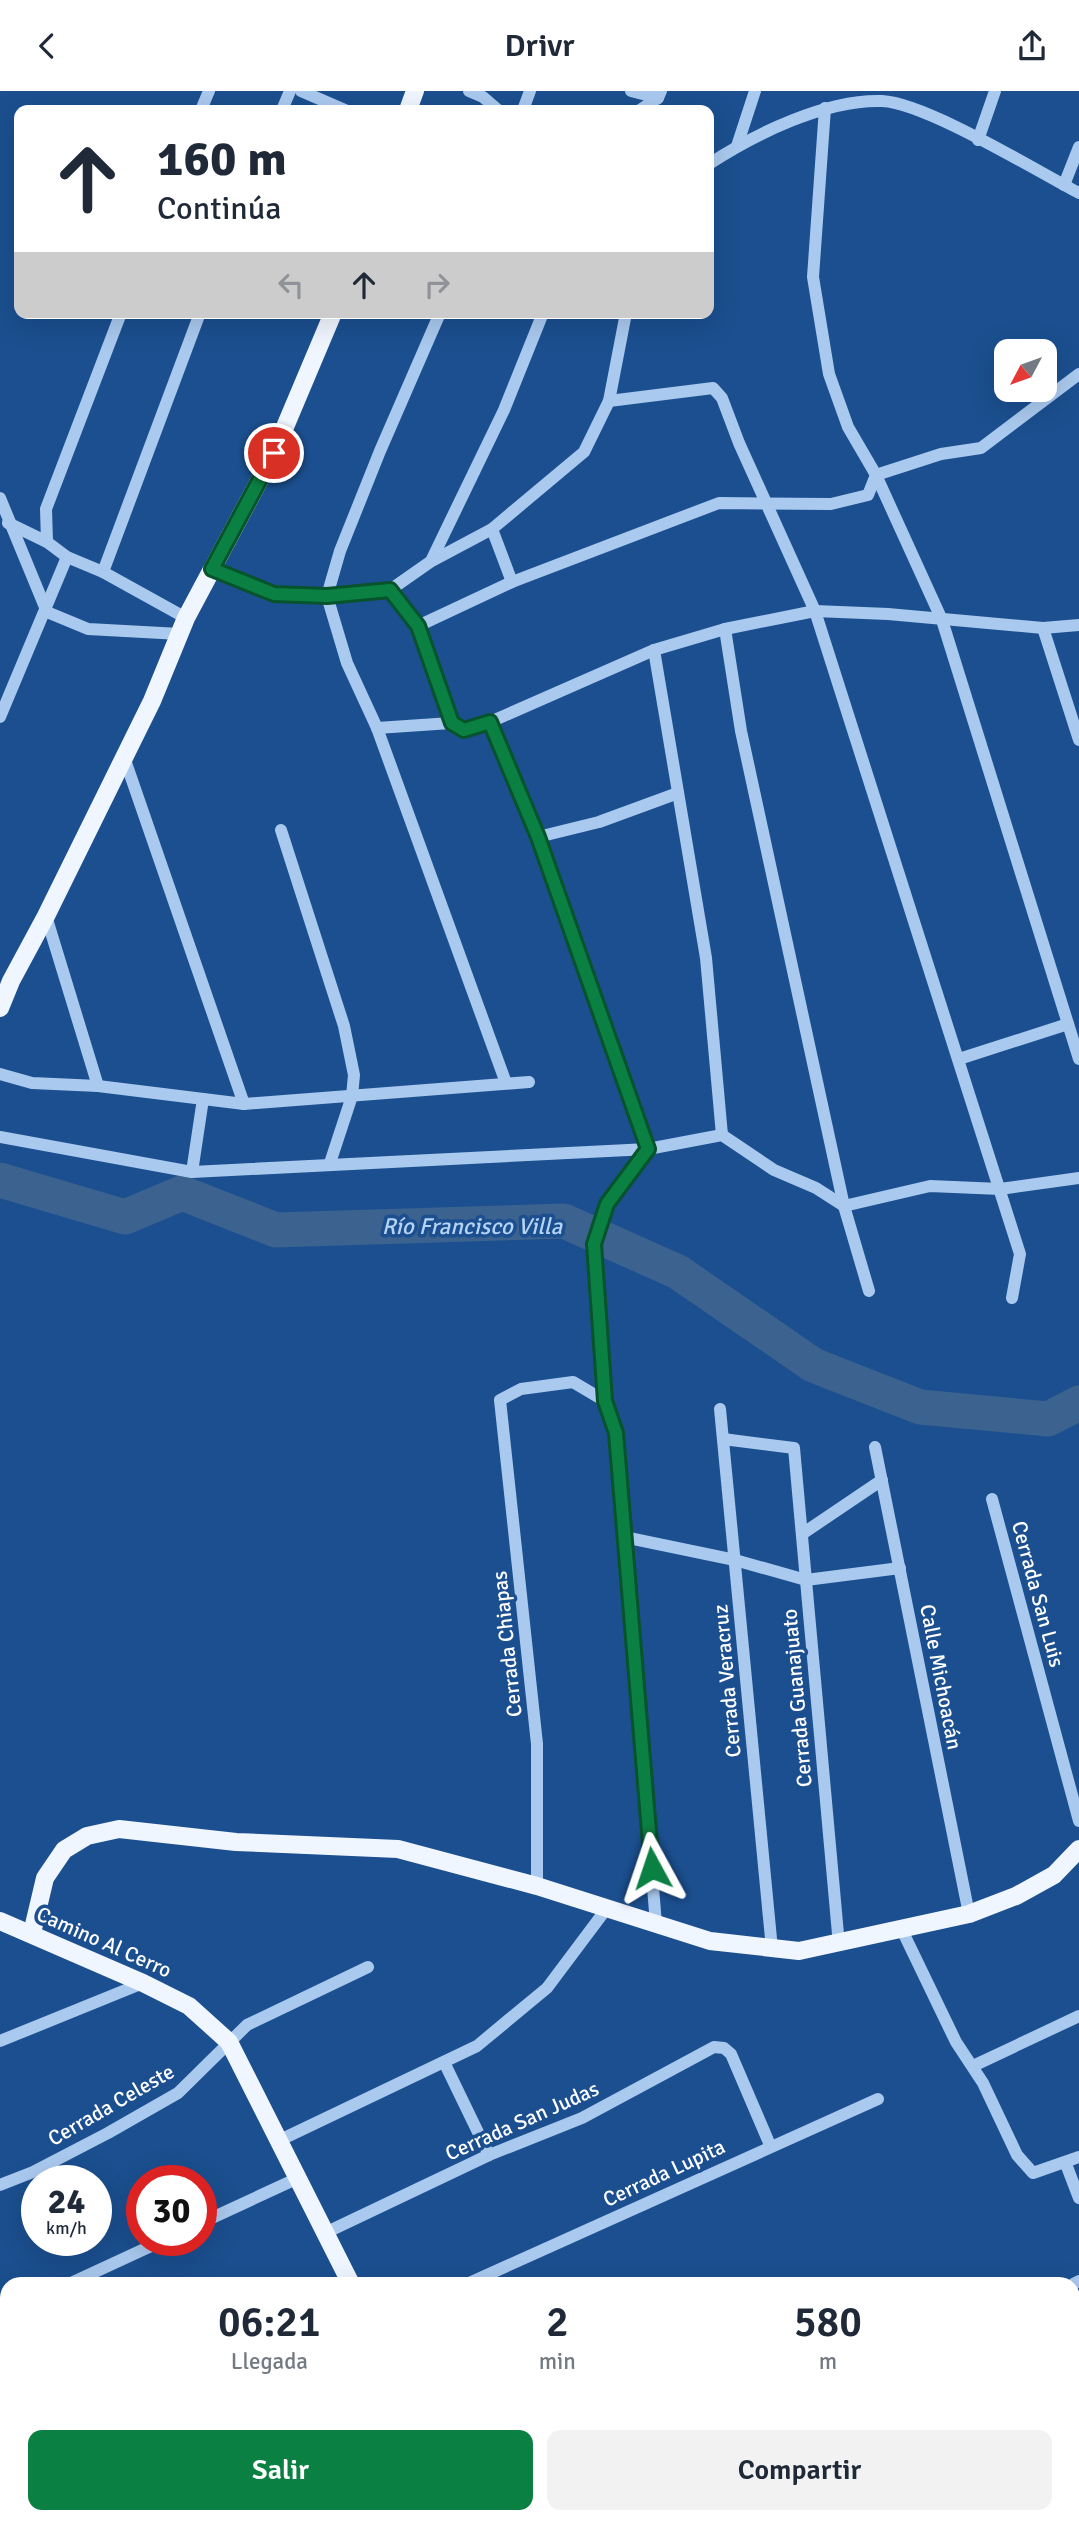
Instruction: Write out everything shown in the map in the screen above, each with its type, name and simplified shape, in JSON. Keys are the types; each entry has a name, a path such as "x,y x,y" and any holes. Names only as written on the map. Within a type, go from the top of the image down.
{"main road":[{"path":"0,1008 124,757 183,626 274,453 330,319"},
{"path":"32,1933 45,1878 64,1850 87,1836 119,1829 236,1842 398,1849 537,1886 710,1941 799,1951 839,1945 969,1914 1016,1896 1054,1875 1079,1849"},
{"name":"Camino Al Cerro","path":"0,1921 32,1933 189,2006 229,2042"},
{"path":"229,2042 347,2277"}],"street":[{"path":"301,91 333,105"},
{"path":"469,91 492,105"},
{"path":"631,91 659,95"},
{"path":"737,146 755,91"},
{"path":"978,140 995,91"},
{"path":"714,161 737,146 825,108 884,96 928,115 1079,193"},
{"path":"825,108 813,277 829,374 848,427 876,475 942,620 1079,1059"},
{"path":"1064,185 1079,147"},
{"path":"47,542 46,509 119,319"},
{"path":"103,572 198,319"},
{"path":"437,319 340,551 327,596 347,663 377,727 506,1083"},
{"path":"430,562 504,410 540,319"},
{"path":"212,569 274,594 327,596 390,590 430,562 492,529 584,452 609,401 625,319"},
{"path":"876,475 940,454 981,448 1079,374"},
{"path":"609,401 712,388 722,398 765,502 815,611 1020,1254 1012,1298"},
{"path":"418,626 512,582 626,535 719,503 831,504 868,495 876,475"},
{"path":"0,498 6,521 47,612 88,629 183,626"},
{"path":"6,521 47,542 67,557 103,572 183,626"},
{"path":"492,529 512,582"},
{"path":"0,717 47,612 67,557"},
{"path":"390,590 418,626 452,723"},
{"path":"377,727 452,723 464,730 490,722 654,650 725,629 815,611 888,614 1043,628 1079,625"},
{"path":"1043,628 1079,740"},
{"path":"725,629 741,731 844,1206 869,1291"},
{"path":"654,650 706,958 722,1135"},
{"path":"490,722 538,837 648,1149"},
{"path":"124,757 244,1104"},
{"path":"538,837 599,822 678,793"},
{"path":"281,830 344,1026 354,1075 352,1096 330,1164"},
{"path":"46,916 97,1086"},
{"path":"958,1059 1068,1024"},
{"path":"0,1074 32,1083 97,1086 244,1104 529,1082"},
{"path":"192,1172 203,1099"},
{"path":"0,1137 192,1172 648,1149 722,1135 774,1170 816,1188 844,1206 930,1186 1000,1189 1079,1178"},
{"path":"648,1149 607,1204 594,1244 605,1401 616,1433 656,1924"},
{"name":"Cerrada Chiapas","path":"537,1886 537,1744 500,1400 521,1389 573,1381 605,1401"},
{"name":"Cerrada Veracruz","path":"720,1409 772,1949"},
{"name":"Cerrada Guanajuato","path":"723,1439 794,1448 839,1945"},
{"name":"Calle Michoacán","path":"875,1447 969,1914"},
{"path":"802,1534 882,1480"},
{"name":"Cerrada San Luis","path":"992,1499 1079,1821"},
{"path":"624,1537 735,1560 806,1580 900,1568"},
{"path":"278,2141 477,2046 547,1988 607,1908"},
{"path":"902,1930 956,2042 973,2066 1017,2155 1033,2173 1066,2164 1079,2157"},
{"name":"Cerrada Celeste","path":"0,2184 97,2139 178,2093 247,2025 368,1967"},
{"path":"0,2041 143,1983"},
{"path":"973,2066 1079,2016"},
{"name":"Cerrada San Judas","path":"325,2233 489,2155 582,2118 714,2047 724,2048 731,2055 770,2145"},
{"path":"444,2062 489,2155"},
{"name":"Cerrada Lupita","path":"482,2277 770,2145 878,2099"},
{"path":"1066,2164 1079,2197"},
{"path":"217,2216 296,2179"},
{"path":"84,2277 129,2256"}],"waterway":[{"name":"Río Francisco Villa","path":"0,1180 125,1217 182,1193 276,1230 564,1221 678,1272 813,1365 920,1407 1048,1419 1079,1403"}],"route":[{"path":"274,453 212,569 274,594 327,596 390,590 418,626 452,723 464,730 490,722 538,837 648,1149 607,1204 594,1244 605,1401 616,1433 652,1868"}]}
